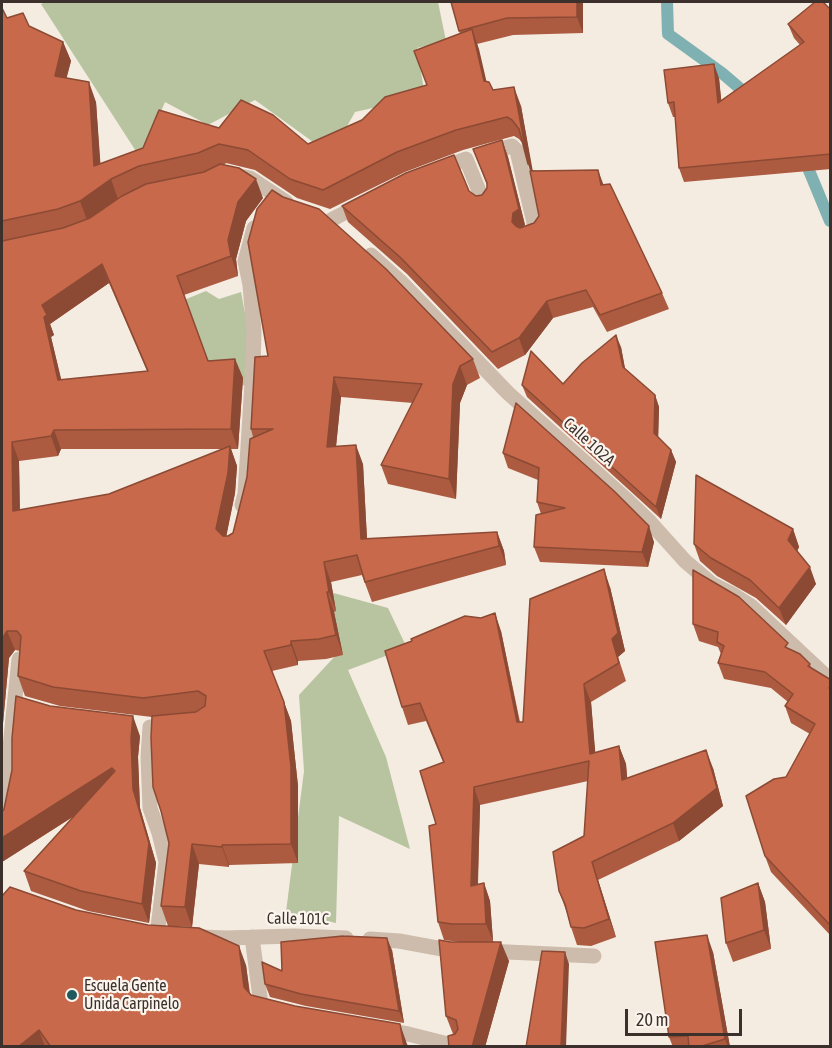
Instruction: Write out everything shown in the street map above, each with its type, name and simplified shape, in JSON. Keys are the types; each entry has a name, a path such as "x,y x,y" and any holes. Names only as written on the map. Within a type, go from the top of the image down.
{"street":[{"path":"427,174 466,159 512,146 517,151 537,231 527,235"},
{"path":"466,159 484,203"},
{"path":"225,173 250,178 269,206"},
{"path":"269,206 293,207 335,224 372,198"},
{"path":"238,525 245,494 254,367 254,332 250,285 245,261 255,224 269,206"},
{"name":"Calle 102A","path":"364,249 400,281 508,393 650,522 685,561 712,585 751,606 831,680"},
{"path":"2,826 10,788 9,757 20,705 19,659"},
{"name":"Calle 101C","path":"169,725 144,726 150,808 166,862 151,934 220,938 294,936 399,941 458,952 594,956"},
{"name":"Calle 101C","path":"252,937 261,1005 283,1010"},
{"path":"374,1028 408,1034 456,1047"}],"green space":[{"path":"45,2 438,2 446,41 417,48 425,96 355,112 331,155 255,100 208,125 165,102 141,159 41,4"},
{"path":"206,291 219,299 241,292 248,329 245,386 212,371 184,300"},
{"path":"319,589 388,608 407,648 348,670 386,757 410,849 339,816 336,923 286,912 304,771 299,695 337,654"}],"building":[{"path":"451,2 577,2 577,17 507,18 459,31"},
{"path":"815,2 823,2 831,10 831,154 679,168 674,102 668,103 664,70 714,64 718,103 804,42 788,24"},
{"path":"2,8 7,18 23,13 29,26 63,42 55,76 89,82 94,166 143,148 159,110 219,128 241,100 273,115 308,144 362,120 385,97 427,85 414,51 472,29 484,81 489,82 493,90 514,87 528,164 519,129 507,117 456,130 397,152 323,190 290,179 248,150 219,144 198,153 139,166 111,179 80,201 58,209 2,221"},
{"path":"502,140 519,209 513,213 512,222 516,226 520,228 534,223 539,216 530,171 598,170 601,185 610,184 662,293 600,315 586,290 547,301 519,338 492,352 401,258 342,206 406,173 454,155 469,191 476,196 482,195 487,188 487,183 473,149"},
{"path":"220,164 239,168 256,179 238,202 228,240 231,256 177,276 208,361 235,359 231,429 54,430 51,436 12,442 13,511 109,494 230,446 228,473 216,529 223,536 233,533 247,477 250,439 273,429 251,429 255,357 268,356 248,242 257,209 272,190 283,197 319,209 386,269 473,359 460,366 453,384 449,479 381,465 422,384 334,377 327,447 356,445 361,539 497,532 499,546 365,582 357,555 324,562 329,592 327,592 336,635 291,641 291,645 264,651 284,702 291,767 291,844 222,845 222,847 192,844 185,907 161,906 169,843 153,787 152,716 196,712 205,706 206,696 198,691 143,698 53,687 18,676 21,636 17,631 7,631 2,639 2,241 63,228 90,218 122,196 146,184 204,172","holes":["102,264 148,371 58,380 44,317 47,315 42,305"]},
{"path":"616,335 623,367 655,395 654,433 671,450 656,507 522,385 531,351 563,384 582,363"},
{"path":"516,403 614,491 649,526 642,552 534,547 536,515 565,508 537,502 539,468 503,453"},
{"path":"696,475 793,529 788,540 810,567 779,608 750,580 711,558 694,544"},
{"path":"604,569 618,633 612,639 619,663 584,684 590,754 619,746 622,780 706,750 717,788 673,823 592,862 609,919 584,928 571,927 559,891 553,852 584,836 589,761 474,787 471,886 484,883 486,924 438,922 429,826 436,824 420,771 444,762 420,703 402,707 385,651 465,616 481,618 495,613 517,722 523,722 530,599"},
{"path":"693,570 739,597 788,643 785,647 800,654 810,664 808,666 831,680 829,688 831,689 831,926 765,856 746,796 774,779 786,777 815,724 785,706 793,694 765,672 718,663 724,646 717,642 718,632 693,624"},
{"path":"16,696 50,706 133,716 131,738 133,789 149,843 142,904 81,891 24,871 115,771 112,768 2,838 2,812 12,770"},
{"path":"758,883 764,930 726,943 721,898"},
{"path":"10,887 76,910 148,925 199,928 239,946 244,987 251,995 295,1006 400,1024 404,1047 51,1047 39,1030 18,1047 2,1047 2,896"},
{"path":"707,935 725,1039 699,1047 689,1047 688,1036 669,1037 655,942"},
{"path":"343,936 387,938 399,1011 301,994 265,984 262,962 282,971 281,942"},
{"path":"439,940 501,942 472,1047 449,1047 448,1036 455,1034 458,1029 456,1020 446,1016"},
{"path":"542,951 565,952 561,1047 526,1047"}],"waterway":[{"path":"667,2 668,34 722,73 750,97"},
{"path":"803,156 830,221"}],"place":[{"name":"Escuela Gente Unida Carpinelo","path":"72,995"}]}
